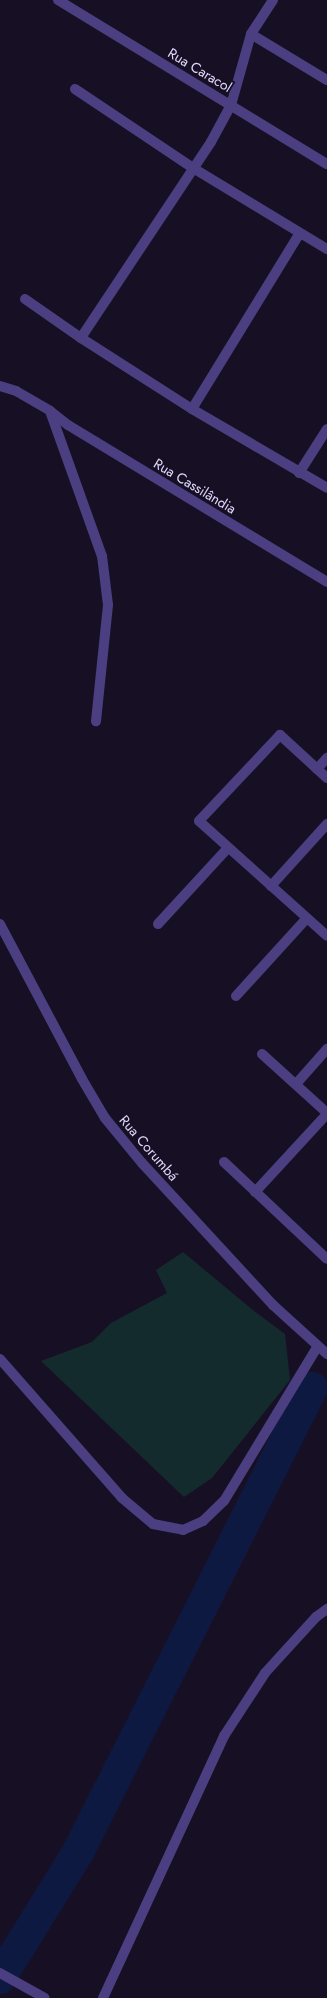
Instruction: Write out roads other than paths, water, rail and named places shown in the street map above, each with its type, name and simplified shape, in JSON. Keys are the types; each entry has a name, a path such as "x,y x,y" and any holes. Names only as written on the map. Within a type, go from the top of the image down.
{"street":[{"name":"Rua Caracol","path":"58,0 71,3 327,164"},
{"path":"80,338 210,142 231,105 251,34 273,0"},
{"path":"251,34 327,80"},
{"path":"76,89 193,168 327,249"},
{"path":"192,409 300,233"},
{"path":"25,299 80,338 192,409 327,488"},
{"name":"Rua Cassilândia","path":"0,386 16,391 50,411 68,425 327,582"},
{"path":"50,411 102,556 108,605 96,722"},
{"path":"299,473 327,429"},
{"path":"327,778 280,735 199,821 327,936"},
{"path":"317,769 327,758"},
{"path":"271,886 327,824"},
{"path":"158,924 228,848"},
{"path":"236,996 307,918"},
{"name":"Rua Corumbá","path":"0,924 82,1079 105,1118 142,1163 273,1305 327,1354"},
{"path":"296,1084 327,1049"},
{"path":"256,1192 327,1113 262,1054"},
{"path":"224,1162 327,1259"},
{"path":"0,1359 122,1498 153,1524 183,1530 203,1521 224,1501 318,1346"},
{"path":"103,1998 224,1736 265,1673 316,1617 327,1609"},
{"path":"0,1973 45,1998"}],"waterway":[{"path":"0,1978 78,1852 312,1388"}]}
